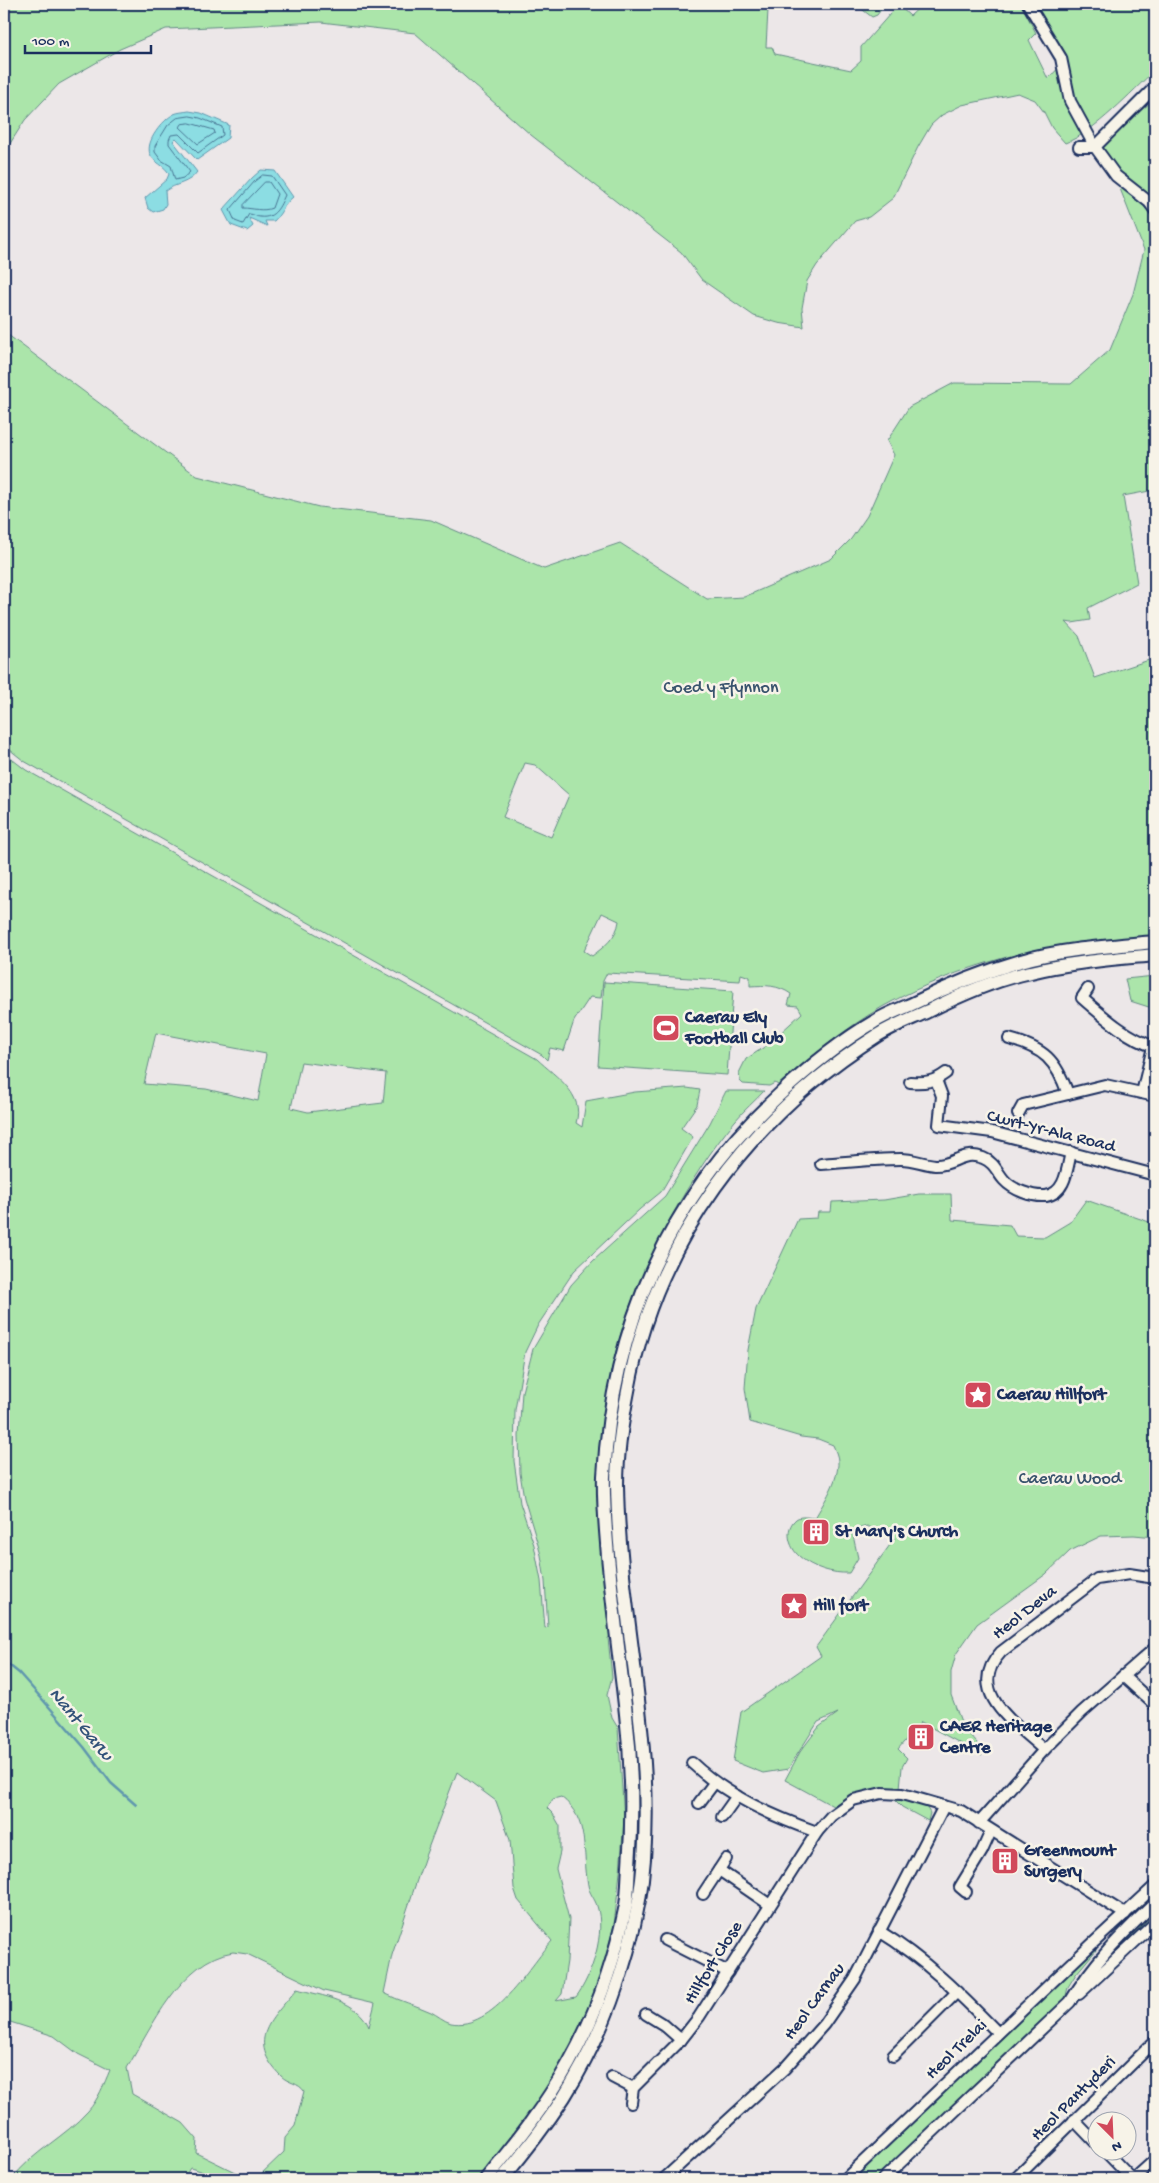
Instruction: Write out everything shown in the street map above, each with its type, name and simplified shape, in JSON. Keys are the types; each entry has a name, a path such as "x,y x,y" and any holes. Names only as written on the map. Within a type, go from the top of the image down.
{"main road":[{"path":"502,2179 543,2128 563,2098 591,2048 609,2007 632,1935 639,1897 645,1819 644,1769 619,1535 617,1479 622,1423 638,1343 652,1305 684,1233 761,1120 807,1069 874,1022 953,984 1024,959 1093,948 1155,942"},
{"path":"486,2179 532,2122 569,2063 596,2004 626,1903 633,1824 631,1771 614,1626 604,1480 608,1423 625,1343 651,1272 672,1228 696,1190 724,1152 761,1120 881,1033 956,997 1028,972 1096,961 1155,955"}],"street":[{"path":"1028,4 1061,58 1070,100 1095,147 1116,176 1149,202 1155,210"},
{"path":"1080,147 1095,147 1155,87"},
{"path":"1088,989 1082,998 1123,1032 1154,1047 1142,1093"},
{"path":"1010,1040 1038,1049 1053,1063 1068,1094"},
{"path":"1020,1054 1024,1043"},
{"path":"910,1082 924,1083 936,1080 946,1073"},
{"name":"Cwrt-Yr-Ala Road","path":"936,1080 942,1096 939,1125 992,1132 1155,1175"},
{"path":"1018,1114 1023,1105 1105,1085 1155,1096"},
{"path":"821,1164 847,1157 919,1160 937,1165 967,1155 976,1156 990,1162 1004,1181 1016,1190 1046,1196 1058,1190 1063,1183 1071,1152"},
{"name":"Heol Deva","path":"1044,1750 993,1700 988,1680 994,1660 1001,1652 1097,1579 1129,1574 1155,1578"},
{"path":"979,1823 1044,1750 1155,1648"},
{"path":"1123,1676 1155,1705"},
{"path":"692,1763 714,1783 737,1796 765,1811 817,1832"},
{"path":"699,1803 714,1783"},
{"name":"Hillfort Close","path":"632,2088 681,2040 699,2017 817,1832 842,1806 853,1800 882,1793 902,1794 961,1811 991,1832 1125,1914"},
{"path":"722,1817 737,1796"},
{"name":"Heol Carnau","path":"664,2179 785,2068 824,2024 855,1978 944,1806"},
{"path":"966,1892 960,1887 982,1852 991,1832"},
{"path":"703,1894 726,1859"},
{"path":"719,1870 770,1905"},
{"name":"Heol Trelai","path":"845,2179 1090,1945 1155,1886"},
{"name":"Heol Trelai","path":"1070,2002 1082,1982 1123,1933 1155,1903"},
{"name":"Heol Trelai","path":"883,2179 1155,1923"},
{"path":"879,1931 904,1946 928,1965 998,2033"},
{"name":"Heol Trelai","path":"1090,1945 1123,1933"},
{"path":"665,1940 728,1972"},
{"path":"893,2056 957,1992"},
{"path":"646,2014 658,2026 681,2040"},
{"name":"Heol Pantyderi","path":"1015,2179 1155,2041"},
{"path":"612,2077 632,2088 631,2104"},
{"path":"1074,2120 1086,2133"},
{"path":"1114,2160 1133,2179 1153,2166"}],"green space":[{"path":"4,4 773,4 768,10 766,47 772,47 775,54 851,70 861,61 861,47 898,5 910,16 923,4 1021,4 1036,33 1029,40 1048,79 1066,60 1031,4 1155,4 1155,70 1100,121 1076,138 1065,143 1052,128 1035,100 1018,93 962,105 942,115 931,125 918,147 893,198 869,217 855,221 817,265 807,281 802,308 804,327 778,323 754,316 702,280 681,252 531,135 415,33 321,22 166,29 120,49 59,84 25,120 4,153"},
{"path":"855,4 885,4 877,15 872,17"},
{"path":"1155,99 1155,210 1127,186 1102,147 1116,131"},
{"name":"Coed y Ffynnon","path":"1119,186 1141,203 1155,219 1155,490 1123,496 1137,583 1088,608 1090,620 1066,622 1079,636 1095,678 1155,658 1155,936 1093,941 1047,948 998,959 950,975 882,1007 828,1044 778,1085 775,1083 769,1086 743,1084 740,1081 739,1073 746,1059 766,1046 802,1013 798,1006 788,1005 791,994 772,986 750,986 750,977 741,974 740,981 607,973 603,981 601,998 590,997 574,1021 564,1051 550,1048 547,1060 542,1055 24,761 4,745 4,332 197,476 319,507 431,520 544,569 620,543 707,599 744,597 831,559 851,539 867,516 894,455 887,441 909,407 954,383 1071,384 1110,350 1133,294 1144,250","holes":["525,763 535,765 569,795 551,837 503,817","602,913 619,921 618,927 609,941 592,956 584,951"]},
{"path":"4,753 26,770 537,1059 573,1095 578,1113 576,1123 582,1127 586,1101 635,1092 687,1088 700,1090 697,1105 681,1128 693,1137 661,1192 640,1209 574,1271 538,1325 525,1352 515,1410 514,1461 520,1503 534,1545 541,1581 545,1628 548,1627 541,1555 524,1498 520,1473 519,1436 522,1392 533,1349 571,1285 593,1261 665,1196 710,1123 726,1091 764,1091 738,1117 684,1194 641,1278 621,1333 612,1369 605,1405 601,1442 598,1478 598,1518 612,1636 608,1638 612,1677 607,1695 612,1718 618,1728 624,1819 620,1872 614,1925 597,1988 573,2044 529,2117 478,2179 209,2179 201,2171 190,2168 183,2179 12,2179 20,2169 69,2129 92,2107 110,2070 78,2054 54,2036 4,2020","holes":["156,1033 266,1054 258,1101 206,1089 144,1084","301,1062 386,1073 383,1103 308,1112 291,1108","457,1772 496,1801 510,1840 514,1888 518,1900 552,1941 509,1995 481,2017 466,2023 448,2022 431,2012 384,1993 392,1955 424,1859","561,1797 577,1816 583,1837 589,1888 596,1903 600,1928 596,1953 582,1988 576,1997 556,2001 562,1994 567,1961 569,1919 556,1869 560,1852 560,1826 547,1808 553,1799","233,1952 247,1954 324,1991 375,2003 369,2027 364,2018 348,2005 338,2000 297,1989 271,2020 266,2030 264,2041 265,2051 270,2063 281,2076 304,2091 295,2126 285,2138 284,2152 258,2177 241,2175 196,2153 197,2139 183,2123 132,2094 127,2068 170,1998 183,1981 198,1968 215,1958"]},
{"path":"1155,976 1155,1009 1130,1001 1125,979"},
{"name":"Caerau Ely Football Club","path":"604,982 733,991 727,1075 598,1066"},
{"name":"Caerau Wood","path":"919,1194 951,1194 952,1220 1010,1225 1016,1236 1045,1237 1070,1222 1086,1200 1155,1224 1155,1537 1134,1535 1101,1536 1070,1551 1046,1574 977,1624 956,1654 951,1672 951,1695 963,1727 983,1750 982,1755 921,1722 898,1749 907,1758 902,1767 900,1788 882,1788 865,1791 833,1806 785,1780 800,1752 819,1727 838,1713 818,1722 788,1769 763,1773 733,1761 741,1712 821,1656 816,1647 895,1538 867,1526 852,1531 858,1558 849,1573 816,1567 799,1556 790,1543 790,1528 792,1523 798,1518 815,1518 834,1483 838,1468 838,1457 833,1445 818,1439 801,1437 750,1422 745,1388 748,1350 756,1309 798,1219 817,1218 818,1212 831,1212 832,1202 884,1200"},
{"path":"894,1799 925,1805 930,1813 928,1821 902,1807"},
{"path":"1155,1913 1155,1918 1126,1942 1126,1940"},
{"path":"1095,1947 1097,1949 1076,1974 1068,1987 1065,2000 877,2179 850,2179"}],"water":[{"path":"189,111 201,113 229,125 228,138 197,160 176,138 173,141 197,172 190,179 165,191 166,204 163,209 153,212 148,208 145,198 167,179 169,174 150,154 149,149 152,137 170,117 176,113"},
{"path":"261,170 275,171 293,197 274,221 265,221 267,226 249,218 253,226 247,231 231,225 223,210"}],"waterway":[{"name":"Nant Garw","path":"4,1661 19,1673 43,1700 84,1747 111,1783 136,1805"}],"place":[{"name":"Caerau Ely Football Club","path":"666,1028"},
{"name":"Caerau Hillfort","path":"978,1395"},
{"name":"St Mary's Church","path":"816,1532"},
{"name":"Hill fort","path":"794,1606"},
{"name":"CAER Heritage Centre","path":"921,1737"},
{"name":"Greenmount Surgery","path":"1005,1861"}]}
